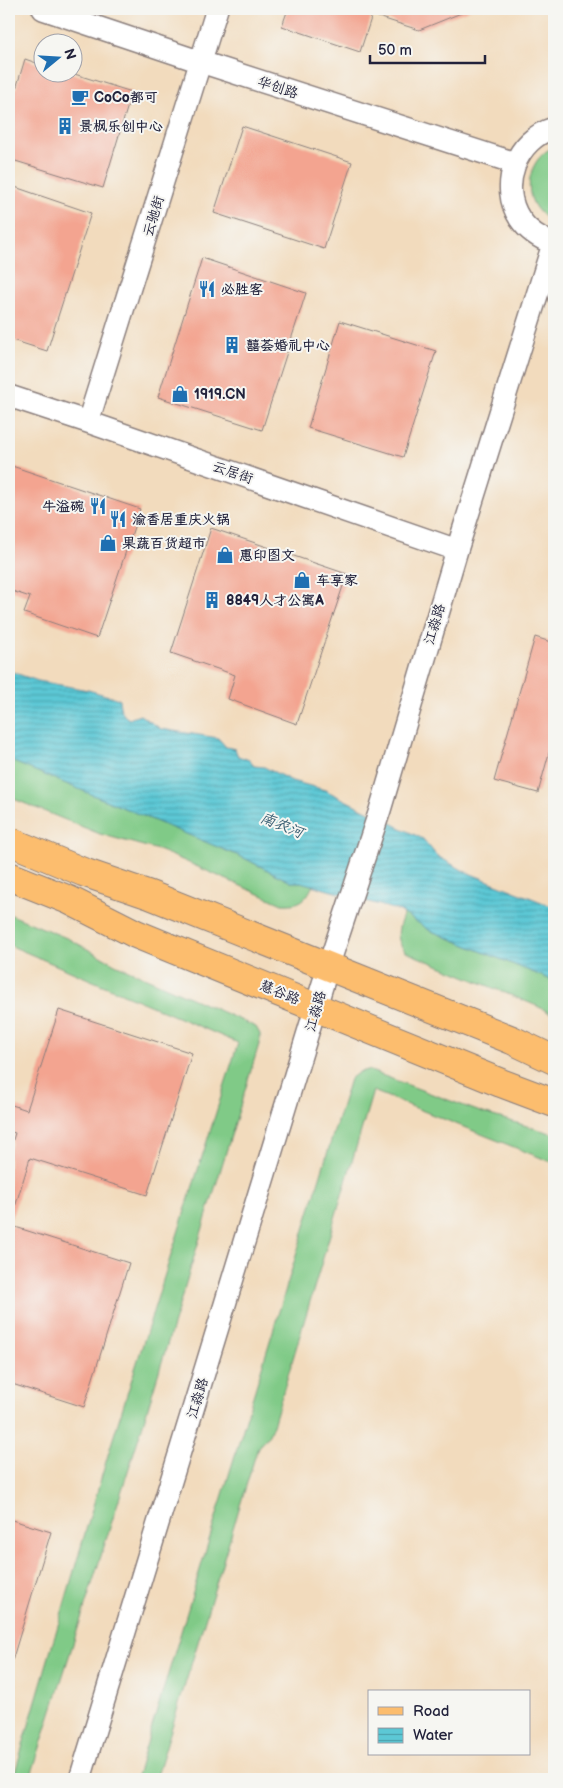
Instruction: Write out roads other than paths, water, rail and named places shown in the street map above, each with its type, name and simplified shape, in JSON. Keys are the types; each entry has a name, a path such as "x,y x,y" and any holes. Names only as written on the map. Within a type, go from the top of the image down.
{"main road":[{"path":"9,841 83,872 150,895 512,1040 554,1060"},
{"name":"慧谷路","path":"9,876 69,900 136,934 501,1083 554,1102"}],"street":[{"name":"华创路","path":"43,9 515,163"},
{"name":"云驰街","path":"88,422 217,9"},
{"path":"554,128 545,131 528,142 515,163 510,180 512,200 520,219 534,234 554,244"},
{"name":"江淼路","path":"80,1779 328,967 380,810 457,550 554,244"},
{"name":"云居街","path":"9,396 457,550"}],"water":[{"name":"南农河","path":"9,671 38,681 88,690 119,699 121,711 129,719 140,715 161,729 218,738 226,747 235,749 238,756 249,760 254,766 264,767 292,781 325,790 423,839 437,856 466,872 554,907 554,981 429,930 400,911 301,882 291,882 244,858 9,760"}],"place":[{"name":"CoCo都可","path":"80,97"},
{"name":"景枫乐创中心","path":"65,126"},
{"name":"必胜客","path":"207,289"},
{"name":"囍荟婚礼中心","path":"232,345"},
{"name":"1919.CN","path":"180,394"},
{"name":"牛溢碗","path":"98,506"},
{"name":"渝香居重庆火锅","path":"118,519"},
{"name":"果蔬百货超市","path":"108,543"},
{"name":"惠印图文","path":"225,555"},
{"name":"车享家","path":"302,580"},
{"name":"8849人才公寓A","path":"212,600"}]}
